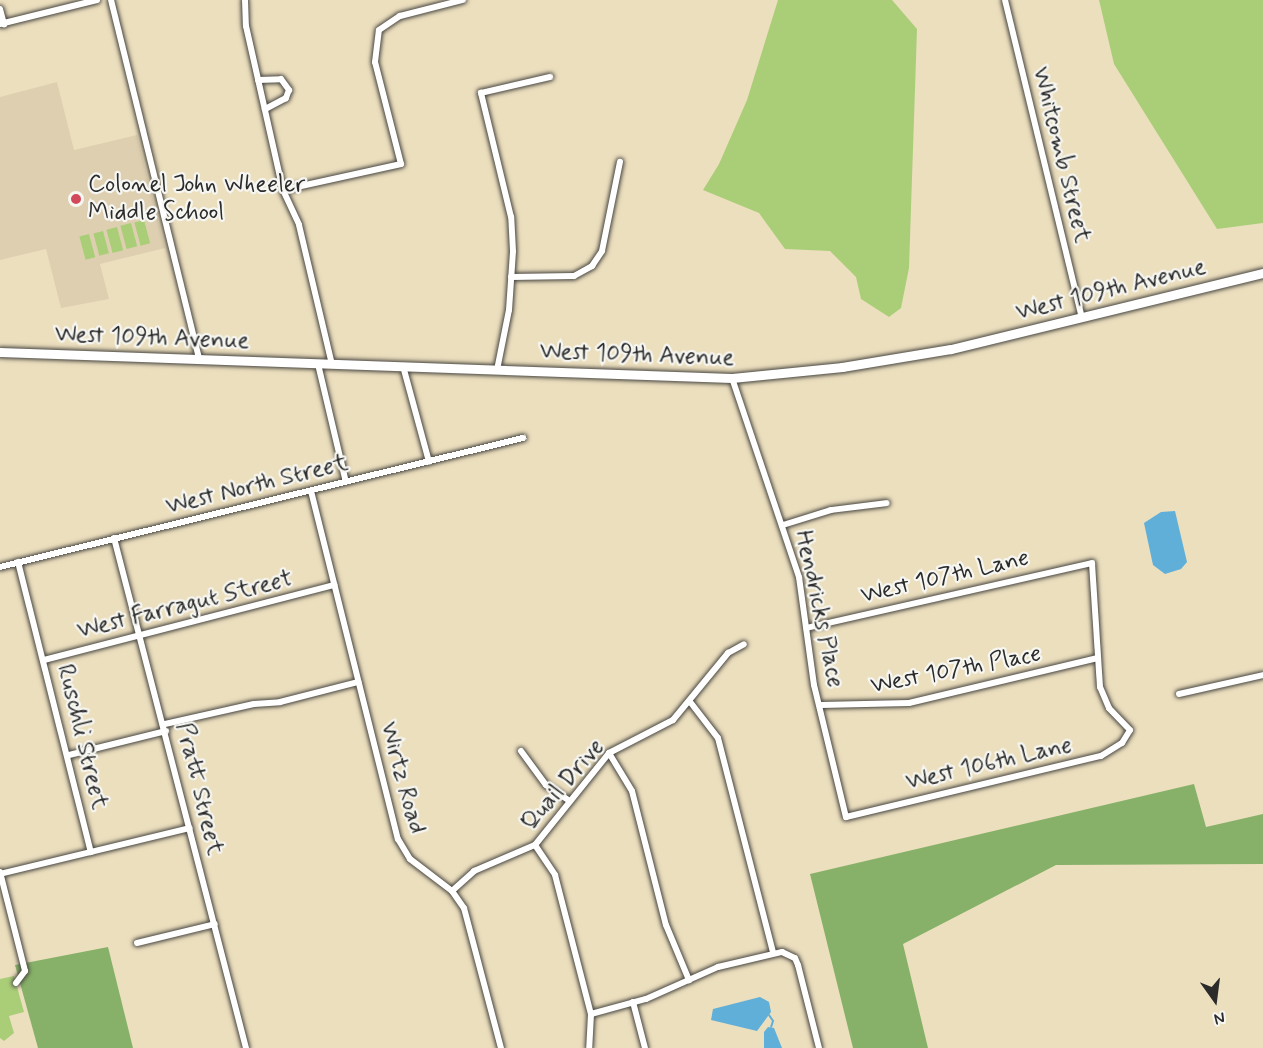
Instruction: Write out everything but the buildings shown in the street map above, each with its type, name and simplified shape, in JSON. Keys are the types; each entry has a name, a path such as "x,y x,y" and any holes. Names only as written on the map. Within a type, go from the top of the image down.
{"main road":[{"name":"West 109th Avenue","path":"0,352 732,378 897,359 1082,318 1263,273"}],"street":[{"path":"0,9 2,24 97,0"},
{"path":"111,0 199,359"},
{"path":"245,0 258,80 283,190 299,225 332,364"},
{"path":"283,190 401,164 375,62 379,30 400,16 463,0"},
{"name":"Whitcomb Street","path":"1005,0 1082,318"},
{"path":"497,370 509,310 511,217 481,93 550,77"},
{"path":"258,80 281,79 289,90 286,98 265,109"},
{"path":"511,277 574,276 592,266 602,251 621,162"},
{"path":"318,364 346,482"},
{"path":"403,366 429,462"},
{"name":"Hendricks Place","path":"732,378 799,577 820,705 846,817"},
{"name":"West North Street","path":"0,567 523,438"},
{"name":"Wirtz Road","path":"310,491 398,839 410,859 452,891 469,923 501,1048"},
{"path":"783,525 831,510 887,503"},
{"name":"Pratt Street","path":"114,538 166,728 246,1048"},
{"name":"Ruschli Street","path":"18,562 69,755 91,852"},
{"name":"West 107th Lane","path":"806,628 1092,563 1098,658"},
{"name":"West Farragut Street","path":"44,660 334,585"},
{"name":"Quail Drive","path":"452,891 474,871 535,845 609,753 673,720 691,703 728,653 744,644"},
{"name":"West 107th Place","path":"820,705 909,703 1098,658"},
{"name":"West 106th Lane","path":"846,817 1101,756 1122,743 1130,730 1109,708 1100,687 1098,658"},
{"path":"1179,694 1263,675"},
{"path":"69,755 254,704 280,702 358,682"},
{"path":"691,703 718,738 773,952"},
{"path":"521,751 546,785 570,801"},
{"path":"609,753 632,791 666,925 688,980"},
{"path":"16,983 25,971 0,873 190,828"},
{"path":"535,845 555,875 591,1014 589,1048"},
{"path":"136,943 215,924"},
{"path":"591,1014 633,1002 718,967 773,952 795,958 819,1048"},
{"path":"633,1002 645,1048"}],"shaded area":[{"name":"Colonel John Wheeler Middle School","path":"57,82 74,150 137,135 165,248 100,264 109,299 61,308 46,249 0,260 0,97"}],"green space":[{"path":"778,0 892,0 917,29 909,268 901,308 889,317 861,299 856,277 830,251 785,249 759,213 703,190 719,164 747,100"},
{"path":"1099,0 1263,0 1263,223 1217,229 1114,64"},
{"path":"144,220 150,243 141,246 134,223"},
{"path":"131,223 137,246 127,249 120,226"},
{"path":"117,227 123,250 113,253 106,230"},
{"path":"103,231 109,253 99,256 93,234"},
{"path":"89,234 95,257 86,260 79,237"},
{"path":"1194,784 1206,827 1263,814 1263,864 1056,865 903,944 928,1048 853,1048 810,874"},
{"path":"108,947 133,1048 38,1048 15,965"},
{"path":"14,976 24,1012 9,1016 14,1033 4,1041 0,1038 0,979"}],"water":[{"path":"1175,511 1187,562 1181,569 1165,574 1153,565 1144,523 1161,512"},
{"path":"760,997 769,1002 771,1012 757,1031 711,1020 713,1009"},
{"path":"768,1027 774,1028 782,1048 764,1048 764,1032"}],"waterway":[{"path":"769,1015 773,1021 771,1027"}],"place":[{"name":"Colonel John Wheeler Middle School","path":"76,199"}]}
